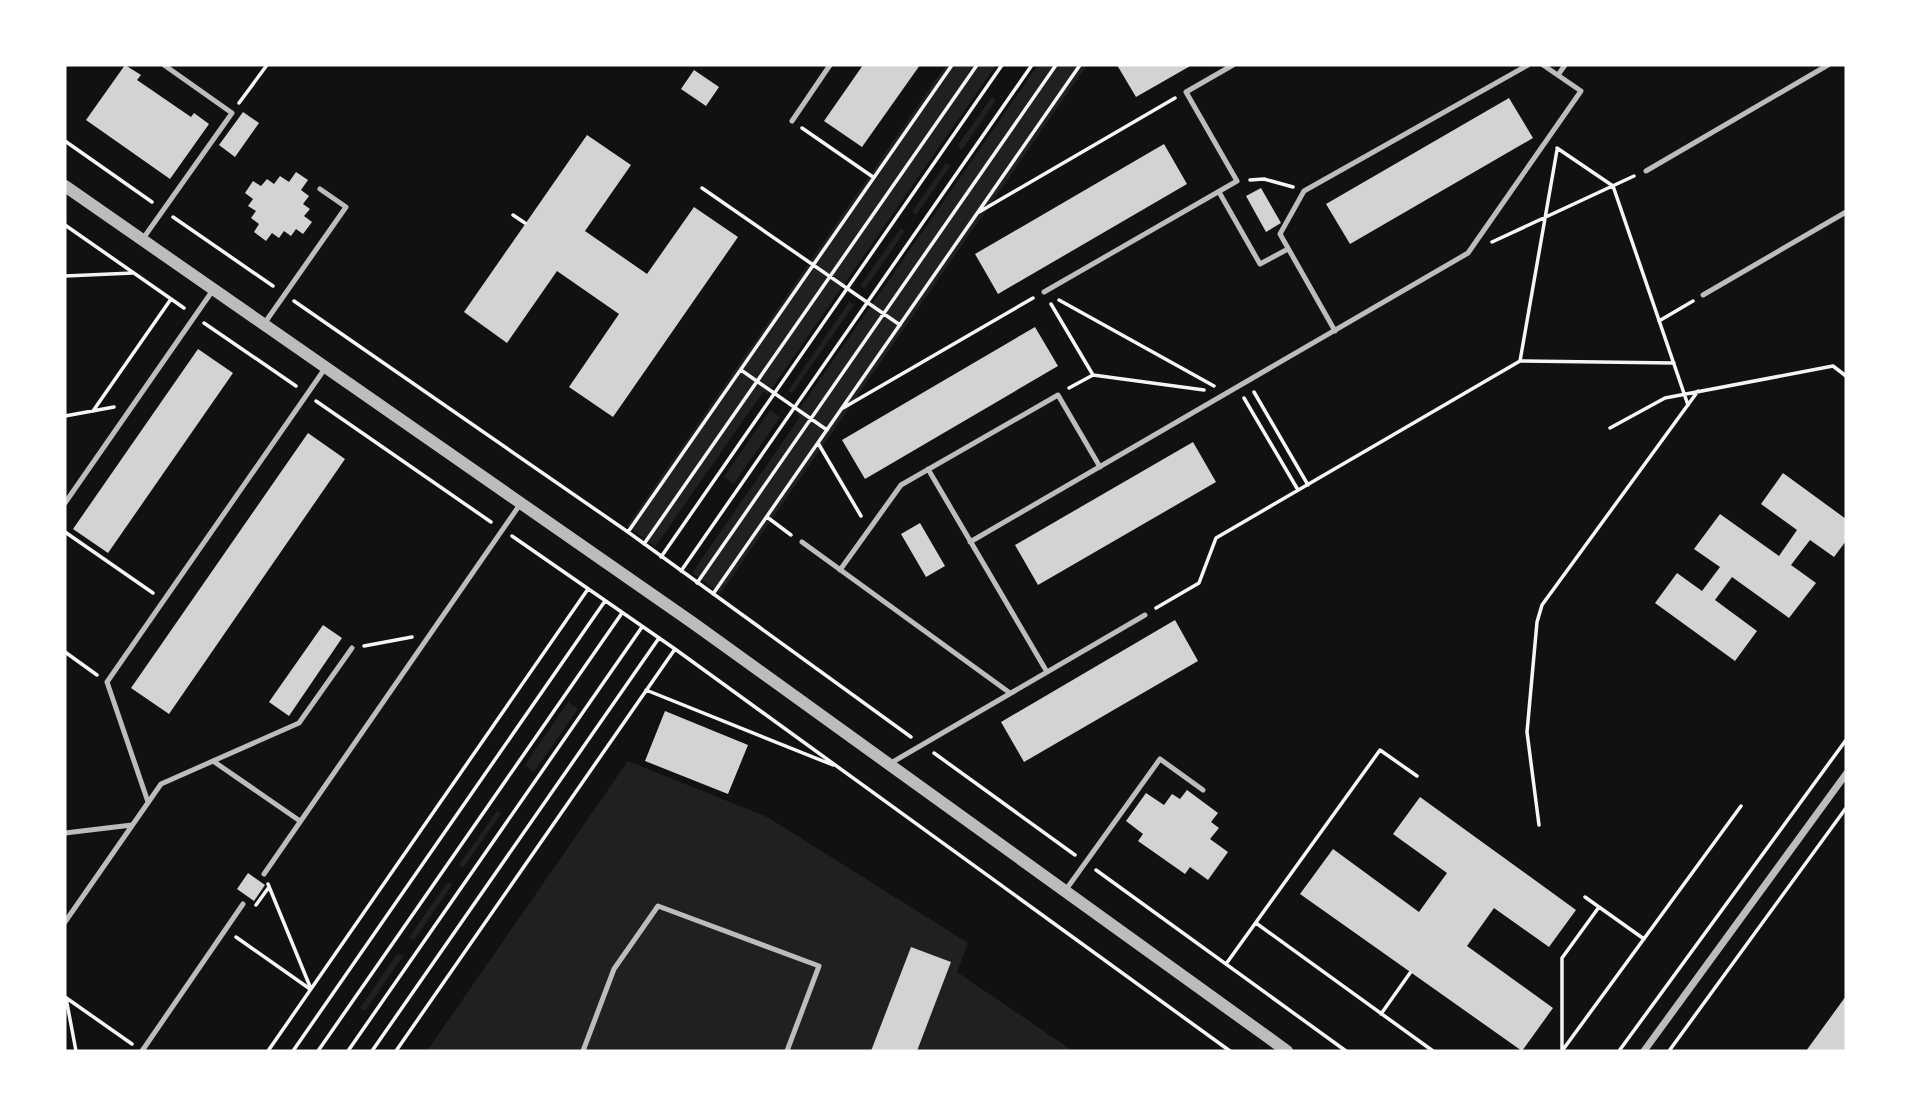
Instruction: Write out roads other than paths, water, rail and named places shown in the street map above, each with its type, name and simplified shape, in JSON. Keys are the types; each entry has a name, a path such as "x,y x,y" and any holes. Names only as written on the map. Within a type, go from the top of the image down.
{"street":[{"path":"65,186 693,622 1287,1051"},
{"path":"1644,1051 1846,774"}],"lane":[{"path":"142,240 232,113 164,65"},
{"path":"792,121 831,65"},
{"path":"1044,292 1237,181 1186,92 1233,65"},
{"path":"1335,331 1280,234 1304,191 1528,65"},
{"path":"970,542 1468,253 1581,91 1544,65"},
{"path":"1558,75 1565,65"},
{"path":"1646,171 1828,65"},
{"path":"264,324 346,207 320,188"},
{"path":"1219,192 1260,264 1288,248"},
{"path":"1703,295 1846,212"},
{"path":"65,503 213,289"},
{"path":"148,802 107,682 326,367"},
{"path":"840,570 901,485 1058,395 1100,467"},
{"path":"928,469 1047,672"},
{"path":"264,874 521,503"},
{"path":"802,542 1010,693"},
{"path":"889,764 1145,615"},
{"path":"65,922 161,784 299,723 352,648"},
{"path":"1065,891 1160,759 1203,790"},
{"path":"213,761 300,821"},
{"path":"65,833 132,825"},
{"path":"142,1051 243,904"},
{"path":"583,1051 614,969 658,905 819,967 787,1051"}]}
